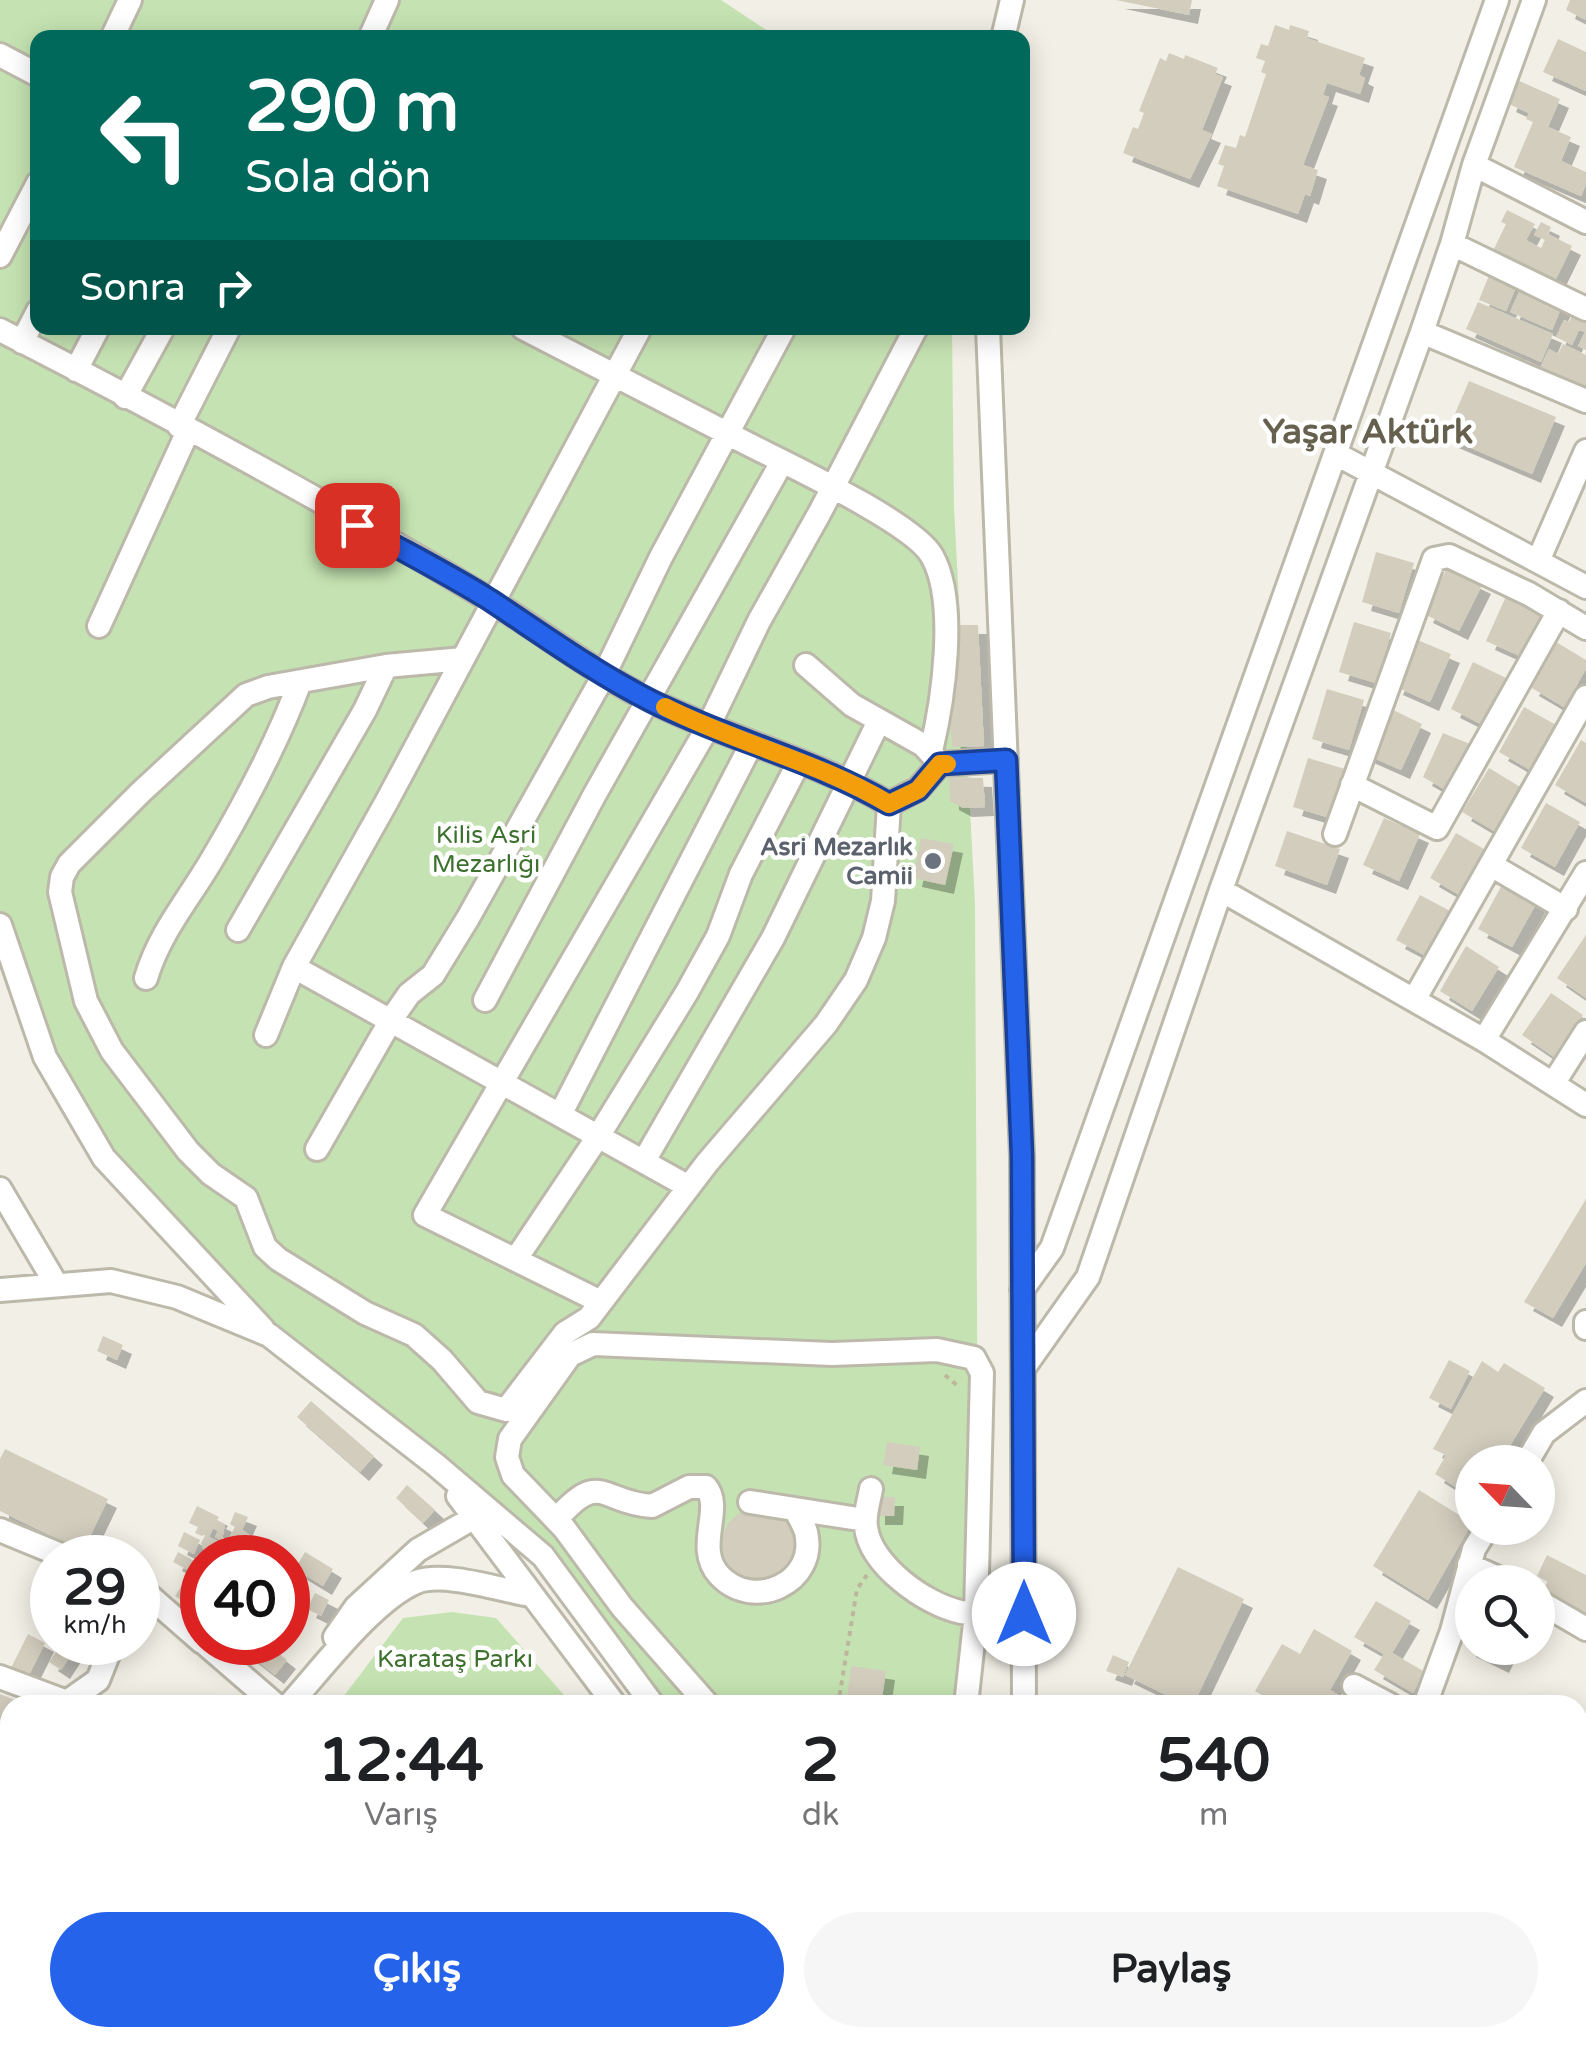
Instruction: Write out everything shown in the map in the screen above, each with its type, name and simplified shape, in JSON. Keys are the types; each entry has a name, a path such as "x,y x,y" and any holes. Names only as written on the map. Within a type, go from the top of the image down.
{"street":[{"path":"116,30 130,0"},
{"path":"374,30 387,0"},
{"path":"1005,30 1012,0"},
{"path":"1022,1290 1052,1248 1498,0"},
{"path":"1023,1369 1088,1277 1220,890 1422,332 1474,165 1534,0"},
{"path":"0,55 30,70"},
{"path":"1474,165 1586,222"},
{"path":"0,256 30,199"},
{"path":"1452,244 1586,309"},
{"path":"22,342 30,326"},
{"path":"0,330 184,428 492,602 604,675 650,700 708,728 850,782 889,804"},
{"path":"1422,332 1586,401"},
{"path":"76,370 94,335"},
{"path":"125,397 159,335"},
{"path":"99,626 226,335"},
{"path":"537,335 833,488 915,536 929,550 940,572 946,656 935,757 918,790 889,804"},
{"path":"266,1035 294,968 636,335"},
{"path":"317,1149 390,1020 409,994 434,975 604,675 660,557 780,335"},
{"path":"601,1302 425,1216 708,728 758,621 912,335"},
{"path":"988,335 1022,1156 1024,1695"},
{"path":"1538,560 1586,451"},
{"path":"1336,454 1586,586"},
{"path":"485,1000 595,794 782,462"},
{"path":"1335,834 1434,559 1449,556 1529,594 1586,628"},
{"path":"1352,784 1437,828 1558,612"},
{"path":"463,659 386,666 256,690 238,701 140,792 65,870 60,892 78,978 96,1023 130,1078 188,1151 211,1174 246,1198 265,1247 318,1287 424,1343 485,1406 506,1410 565,1333 589,1318 689,1187 826,1024 856,980 884,901 889,804"},
{"path":"806,665 852,706 935,757 1006,760"},
{"path":"238,930 365,710 386,666"},
{"path":"146,978 165,930 214,856 267,760 300,682"},
{"path":"1414,1000 1586,697"},
{"path":"644,1162 754,972 878,722"},
{"path":"560,1113 751,745"},
{"path":"516,1260 599,1135 718,936 742,874 799,762"},
{"path":"1491,866 1575,904"},
{"path":"1484,1040 1575,904 1586,873"},
{"path":"1220,890 1484,1040 1586,1105"},
{"path":"0,926 45,1056 104,1158 269,1335 436,1465 481,1514 530,1595 607,1695"},
{"path":"294,968 689,1187"},
{"path":"1553,1084 1586,1032"},
{"path":"0,1189 56,1284"},
{"path":"0,1290 111,1281 177,1297 269,1335"},
{"path":"699,1695 622,1607 560,1524 513,1475 506,1448 570,1354 586,1345 832,1354 937,1350 968,1355 978,1364 982,1373 976,1614 967,1695"},
{"path":"1537,1445 1544,1434 1586,1401"},
{"path":"543,1556 574,1499 586,1492 598,1491 652,1506 689,1487 706,1487 713,1499 708,1538 712,1564 730,1584 762,1593 783,1587 802,1564 806,1531 796,1511"},
{"path":"872,1488 865,1520 868,1538 884,1561 919,1594 948,1608 976,1614 1024,1614"},
{"path":"750,1502 865,1520"},
{"path":"481,1514 543,1556 645,1695"},
{"path":"295,1695 356,1607 418,1550 481,1514"},
{"path":"0,1530 30,1542"},
{"path":"1470,1565 1476,1545"},
{"path":"297,1695 376,1609 418,1581 452,1580 530,1595"},
{"path":"160,1605 180,1622"},
{"path":"1555,1610 1586,1629"},
{"path":"1429,1695 1455,1620"},
{"path":"77,1695 98,1680 104,1665"},
{"path":"230,1665 264,1695"},
{"path":"0,1677 48,1695"},
{"path":"1354,1686 1371,1695"}],"path":[{"path":"939,1372 964,1392"},
{"path":"840,1695 856,1589 884,1561"}],"green space":[{"name":"Kilis Asri Mezarlığı","path":"0,0 721,0 766,30 30,30 30,335 952,335 954,507 975,903 979,1695 643,1695 532,1547 335,1396 101,1155 0,932"},
{"name":"Karataş Parkı","path":"452,1612 496,1618 564,1695 345,1695 403,1618"}],"building":[{"path":"1116,0 1192,0 1189,15"},
{"path":"1570,0 1586,0 1586,20 1566,10"},
{"path":"1275,25 1309,31 1307,38 1365,58 1359,75 1365,78 1360,94 1327,83 1323,95 1329,97 1303,165 1318,170 1310,196 1305,194 1298,214 1217,186 1224,166 1218,164 1225,145 1236,148 1240,135 1245,137 1266,74 1261,72 1265,61 1256,58 1261,44 1268,46"},
{"path":"1558,39 1586,52 1586,91 1543,72"},
{"path":"1169,53 1218,68 1215,74 1223,77 1202,130 1212,134 1190,179 1123,153 1133,127 1138,129 1144,113 1139,111 1160,58 1166,61"},
{"path":"1517,80 1560,99 1548,127 1571,137 1561,161 1586,172 1581,196 1514,167 1533,122 1526,119 1529,113 1507,103"},
{"path":"1507,210 1535,224 1526,240 1535,245 1541,248 1545,240 1534,235 1541,222 1551,227 1548,234 1572,246 1555,281 1493,251 1506,224 1501,222"},
{"path":"1490,273 1517,285 1506,311 1479,300"},
{"path":"1521,288 1562,306 1552,330 1510,312"},
{"path":"1478,302 1553,334 1541,362 1466,329"},
{"path":"1574,311 1586,316 1586,350 1578,346 1585,332 1579,330 1572,345 1556,337 1564,320 1569,322"},
{"path":"1563,344 1586,355 1586,388 1541,366 1549,349 1558,354"},
{"path":"1469,381 1556,417 1532,474 1445,437"},
{"path":"1376,552 1414,563 1399,613 1362,602"},
{"path":"1447,568 1482,585 1459,631 1424,614"},
{"path":"1507,594 1543,610 1522,657 1486,641"},
{"path":"1354,622 1391,633 1376,683 1339,672"},
{"path":"946,625 978,625 984,746 952,747"},
{"path":"1415,639 1451,654 1430,702 1394,686"},
{"path":"1556,642 1586,660 1586,669 1564,707 1530,687"},
{"path":"1473,662 1508,679 1485,726 1451,709"},
{"path":"1327,689 1364,700 1349,750 1312,739"},
{"path":"1387,707 1422,724 1401,770 1365,754"},
{"path":"1524,707 1558,726 1532,771 1499,752"},
{"path":"1443,733 1475,746 1453,794 1423,777"},
{"path":"1581,740 1586,743 1586,803 1555,785"},
{"path":"1308,758 1345,769 1330,818 1293,807"},
{"path":"1489,768 1522,788 1496,832 1462,812"},
{"path":"949,777 983,778 985,807 963,808 950,801"},
{"path":"1546,803 1580,822 1555,867 1521,848"},
{"path":"1384,818 1420,834 1399,881 1363,865"},
{"path":"1287,831 1340,849 1327,885 1275,866"},
{"path":"1456,833 1489,852 1463,897 1430,878"},
{"name":"Asri Mezarlık Camii","path":"921,838 954,844 945,885 913,878"},
{"path":"1503,883 1537,902 1512,947 1478,929"},
{"path":"1420,895 1454,913 1430,958 1396,940"},
{"path":"1586,935 1586,998 1557,978"},
{"path":"1466,946 1499,967 1472,1011 1440,991"},
{"path":"1551,993 1583,1015 1554,1057 1522,1035"},
{"path":"1586,1199 1586,1263 1553,1318 1524,1302"},
{"path":"103,1336 123,1345 117,1360 97,1351"},
{"path":"1449,1360 1470,1371 1451,1409 1429,1398"},
{"path":"1482,1361 1498,1372 1504,1363 1545,1388 1510,1445 1455,1445 1455,1486 1435,1474 1446,1455 1433,1449"},
{"path":"311,1401 374,1456 360,1472 297,1417"},
{"path":"887,1442 920,1447 917,1470 883,1465"},
{"path":"5,1449 108,1499 91,1535 50,1535 0,1511 0,1459"},
{"path":"407,1485 435,1510 423,1523 396,1498"},
{"path":"1419,1490 1455,1512 1455,1545 1459,1545 1428,1600 1373,1566"},
{"path":"876,1497 895,1497 894,1516 876,1516"},
{"path":"197,1506 219,1517 217,1520 225,1524 223,1535 216,1535 218,1531 213,1528 210,1535 200,1535 195,1533 198,1527 189,1523"},
{"path":"758,1508 783,1519 794,1544 783,1569 758,1580 733,1569 722,1544 733,1519"},
{"path":"235,1512 248,1517 242,1530 250,1535 230,1535 235,1527 230,1524"},
{"path":"310,1555 333,1569 323,1586 310,1578"},
{"path":"1547,1555 1586,1575 1586,1615 1555,1600 1555,1565 1542,1565"},
{"path":"1178,1567 1244,1599 1198,1695 1166,1695 1125,1675"},
{"path":"315,1593 329,1600 321,1616 310,1610"},
{"path":"1376,1601 1411,1621 1392,1653 1425,1672 1413,1693 1374,1670 1384,1654 1354,1637"},
{"path":"1314,1629 1352,1651 1330,1690 1338,1695 1262,1695 1255,1691 1282,1644 1300,1654"},
{"path":"30,1635 30,1665 34,1665 28,1677 11,1668"},
{"path":"1113,1655 1129,1662 1123,1677 1106,1671"},
{"path":"262,1665 283,1665 275,1675"},
{"path":"851,1666 886,1671 882,1695 847,1695"}],"slow traffic":[{"path":"665,707 708,728 850,782 889,804 918,790 940,764 947,764"}],"place":[{"name":"Asri Mezarlık Camii","path":"933,861"}],"district":[{"name":"Yaşar Aktürk","path":"1368,432"}],"route":[{"path":"357,525 486,598 636,693 708,728 850,782 889,804 918,790 940,764 1006,760 1022,1156 1024,1614"}]}
